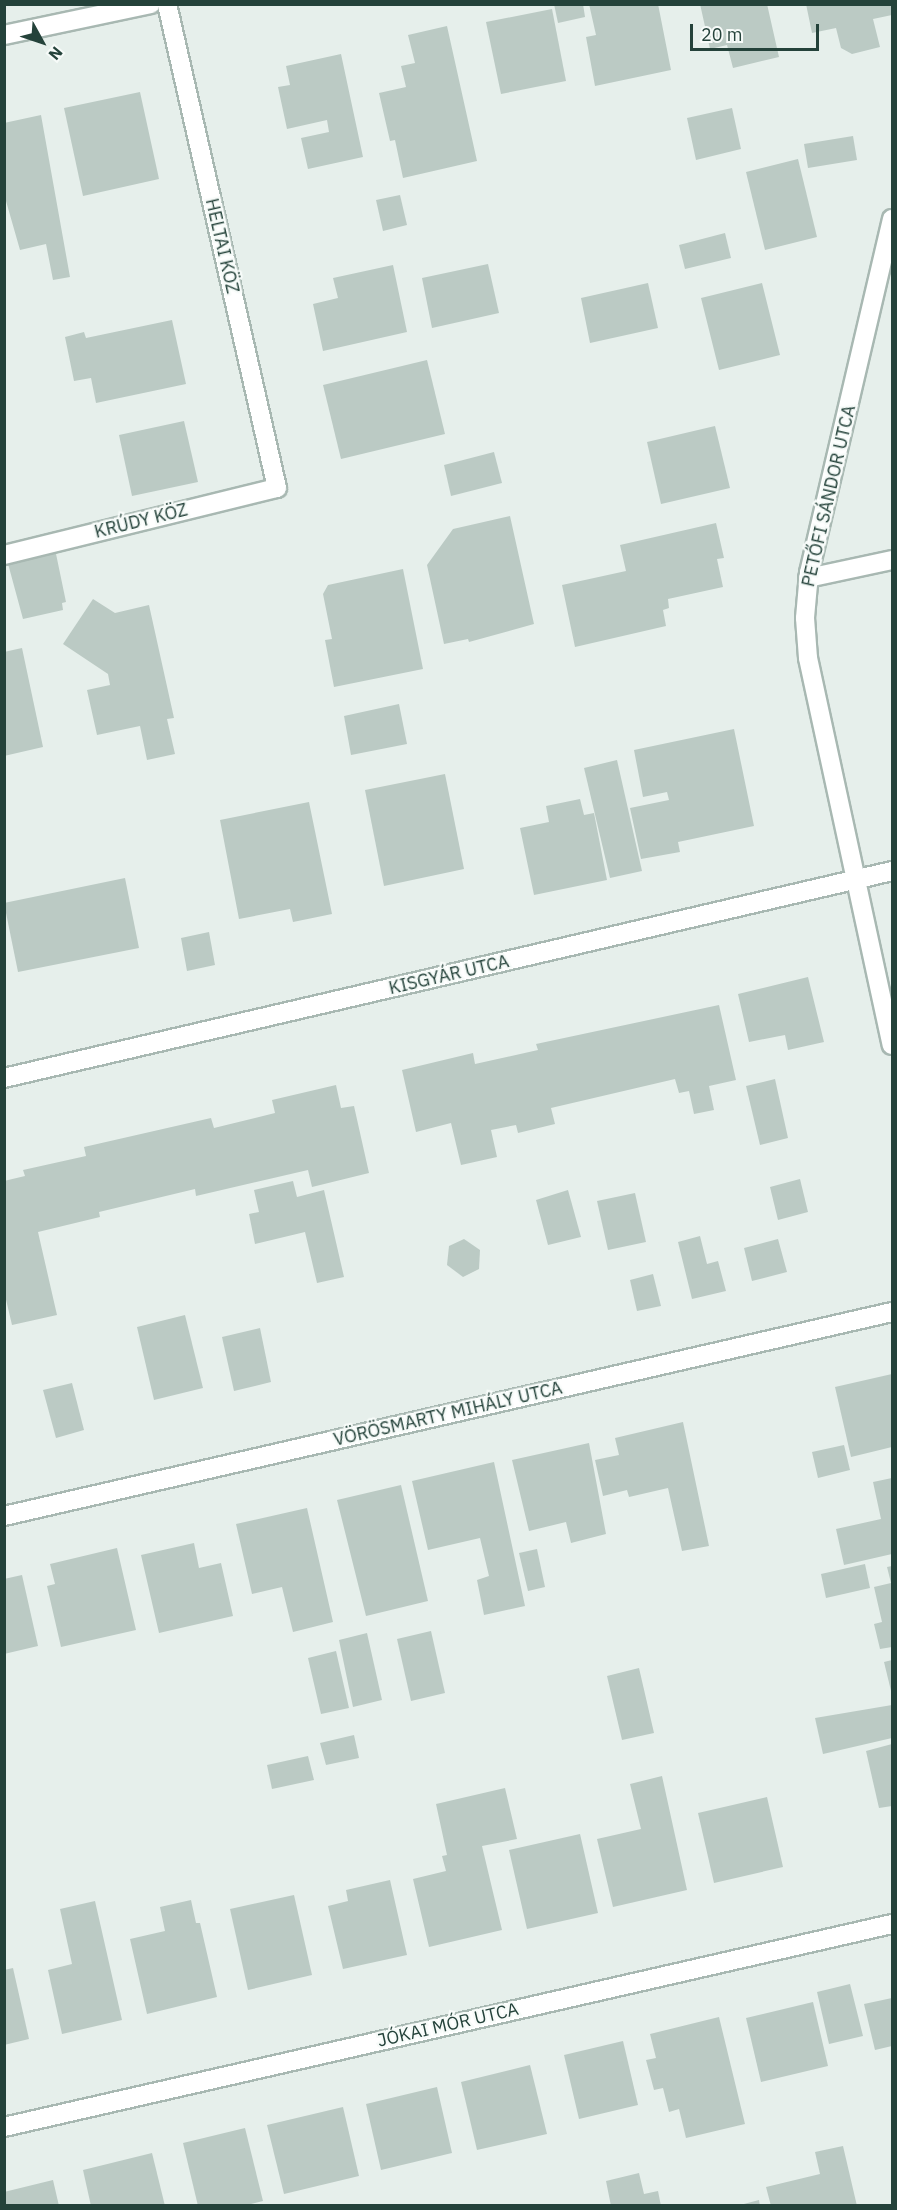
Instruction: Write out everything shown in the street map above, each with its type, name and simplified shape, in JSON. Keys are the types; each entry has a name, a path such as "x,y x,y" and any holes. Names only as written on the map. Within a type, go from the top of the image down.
{"street":[{"path":"4,35 151,4"},
{"name":"HELTAI KÖZ","path":"167,4 277,488"},
{"name":"PETŐFI SÁNDOR UTCA","path":"892,219 808,578 805,618 808,658 854,881 892,1046"},
{"name":"KRÚDY KÖZ","path":"4,555 277,488"},
{"path":"808,578 892,560"},
{"name":"KISGYÁR UTCA","path":"4,1078 892,871"},
{"name":"VÖRÖSMARTY MIHÁLY UTCA","path":"4,1516 892,1312"},
{"name":"JÓKAI MÓR UTCA","path":"4,2127 892,1924"}],"building":[{"path":"554,4 583,4 585,17 558,23"},
{"path":"589,4 658,4 671,70 595,86 586,37 596,35"},
{"path":"700,4 767,4 779,57 733,68 727,45 710,49"},
{"path":"806,4 892,4 892,15 873,19 880,47 852,54 841,48 836,28 812,33"},
{"path":"552,9 566,81 501,94 486,22"},
{"path":"447,26 477,161 403,178 395,140 390,141 379,93 406,87 401,66 415,63 408,35"},
{"path":"341,54 363,157 308,169 301,138 329,132 327,120 287,129 278,87 290,85 286,66"},
{"path":"140,92 159,179 83,196 64,108"},
{"path":"732,108 741,149 696,160 687,118"},
{"path":"41,115 70,277 53,280 46,244 20,250 4,194 4,123"},
{"path":"853,136 857,160 808,168 804,144"},
{"path":"798,159 817,237 765,250 746,172"},
{"path":"400,195 407,225 383,231 376,200"},
{"path":"725,233 731,258 685,269 679,245"},
{"path":"488,264 499,313 432,328 422,278"},
{"path":"393,265 407,332 323,351 313,304 338,298 333,278"},
{"path":"648,283 658,328 590,343 581,298"},
{"path":"762,283 780,355 719,370 701,298"},
{"path":"172,320 186,384 96,403 91,378 74,381 65,337 84,332 86,338"},
{"path":"427,360 445,434 341,459 323,385"},
{"path":"184,421 198,482 132,496 119,435"},
{"path":"715,426 730,488 661,504 647,442"},
{"path":"494,452 502,483 451,496 444,465"},
{"path":"510,516 534,624 469,642 468,639 444,644 427,565 453,529"},
{"path":"716,523 724,558 717,559 723,587 668,599 669,608 663,610 666,626 575,647 562,585 626,571 620,545"},
{"path":"55,549 66,602 62,603 63,610 23,619 7,560"},
{"path":"403,569 423,669 334,687 325,640 332,639 323,594 328,585"},
{"path":"93,599 115,613 149,605 174,718 167,719 175,754 147,760 140,726 97,735 87,690 110,685 108,674 63,644"},
{"path":"22,648 43,747 4,756 4,652"},
{"path":"399,704 407,744 351,755 344,716"},
{"path":"734,729 754,826 678,842 680,852 641,859 630,808 669,800 667,792 643,797 634,750"},
{"path":"617,760 642,871 610,878 584,768"},
{"path":"445,774 464,869 384,886 365,790"},
{"path":"580,799 584,815 594,813 607,880 534,895 520,828 549,822 546,806"},
{"path":"309,802 332,914 293,922 290,909 239,919 220,820"},
{"path":"125,878 139,948 18,972 4,903"},
{"path":"209,932 215,965 187,971 181,938"},
{"path":"808,977 824,1042 788,1050 785,1035 749,1042 738,994"},
{"path":"719,1005 736,1080 709,1086 714,1110 694,1114 689,1091 679,1093 675,1079 551,1108 555,1124 518,1133 516,1125 491,1130 497,1157 461,1165 451,1123 416,1132 402,1070 473,1053 475,1064 538,1050 536,1044"},
{"path":"775,1079 788,1138 760,1145 746,1086"},
{"path":"336,1085 341,1108 354,1106 369,1173 312,1187 308,1170 196,1196 195,1189 99,1212 100,1217 38,1232 57,1315 12,1325 4,1291 4,1181 25,1176 23,1170 86,1156 84,1147 211,1118 214,1128 275,1113 272,1100"},
{"path":"800,1179 808,1212 778,1220 770,1187"},
{"path":"293,1181 297,1197 324,1190 344,1277 317,1283 305,1232 255,1244 249,1214 259,1212 254,1190"},
{"path":"568,1190 581,1237 548,1245 536,1200"},
{"path":"635,1193 646,1242 608,1250 597,1201"},
{"path":"700,1236 707,1264 718,1261 726,1291 692,1299 678,1242"},
{"path":"464,1239 480,1250 479,1269 463,1277 447,1265 449,1246"},
{"path":"778,1239 787,1272 752,1281 744,1248"},
{"path":"653,1274 661,1306 637,1311 630,1280"},
{"path":"185,1315 203,1388 154,1400 137,1327"},
{"path":"260,1328 271,1382 234,1391 222,1337"},
{"path":"892,1374 892,1447 851,1457 835,1387"},
{"path":"72,1383 84,1430 56,1438 43,1390"},
{"path":"683,1422 709,1546 682,1551 668,1488 629,1497 627,1490 603,1496 595,1460 619,1455 615,1438"},
{"path":"589,1443 606,1534 571,1543 566,1522 529,1531 512,1460"},
{"path":"844,1445 850,1470 818,1478 812,1452"},
{"path":"494,1462 525,1606 484,1615 477,1580 489,1576 480,1538 428,1550 412,1481"},
{"path":"892,1478 892,1554 844,1565 836,1529 881,1519 873,1482"},
{"path":"401,1485 428,1601 366,1616 337,1500"},
{"path":"307,1508 333,1622 293,1632 282,1587 252,1594 236,1524"},
{"path":"194,1543 199,1568 221,1563 233,1616 159,1633 141,1555"},
{"path":"117,1548 136,1630 61,1647 47,1586 55,1584 50,1564"},
{"path":"537,1549 545,1587 528,1591 519,1553"},
{"path":"865,1564 870,1588 826,1598 821,1574"},
{"path":"892,1566 892,1647 880,1649 874,1624 882,1622 874,1587 891,1583 887,1567"},
{"path":"22,1575 38,1646 4,1654 4,1579"},
{"path":"431,1631 445,1693 411,1701 397,1639"},
{"path":"367,1633 382,1700 353,1707 339,1640"},
{"path":"336,1651 349,1708 321,1714 308,1658"},
{"path":"892,1660 892,1695 884,1662"},
{"path":"639,1668 654,1733 622,1740 607,1676"},
{"path":"892,1705 892,1738 823,1754 815,1718"},
{"path":"354,1735 359,1758 326,1765 320,1743"},
{"path":"892,1744 892,1806 879,1808 866,1751"},
{"path":"308,1756 314,1780 272,1789 267,1765"},
{"path":"662,1776 687,1890 613,1907 597,1839 641,1829 630,1784"},
{"path":"505,1788 517,1839 482,1846 502,1930 429,1947 413,1879 446,1871 442,1856 447,1855 436,1804"},
{"path":"767,1797 783,1867 714,1883 698,1813"},
{"path":"580,1834 598,1913 527,1929 509,1850"},
{"path":"390,1880 407,1955 343,1969 328,1906 348,1901 346,1890"},
{"path":"294,1895 312,1975 248,1990 230,1909"},
{"path":"191,1900 196,1923 200,1923 217,1997 147,2014 130,1939 165,1931 160,1907"},
{"path":"95,1901 122,2020 62,2034 48,1970 72,1964 60,1909"},
{"path":"13,1968 29,2039 4,2045 4,1970"},
{"path":"850,1984 863,2036 829,2044 817,1992"},
{"path":"892,1998 892,2046 875,2050 864,2004"},
{"path":"813,2002 828,2066 761,2082 746,2018"},
{"path":"719,2017 745,2124 686,2138 679,2109 669,2112 663,2088 654,2090 646,2060 656,2058 650,2034"},
{"path":"623,2041 638,2105 579,2119 564,2055"},
{"path":"530,2065 547,2134 477,2150 461,2082"},
{"path":"437,2087 452,2153 381,2170 366,2104"},
{"path":"343,2107 359,2176 284,2194 267,2125"},
{"path":"245,2128 263,2201 243,2206 198,2206 183,2143"},
{"path":"843,2146 857,2206 771,2206 766,2187 820,2174 815,2152"},
{"path":"152,2153 165,2206 91,2206 83,2170"},
{"path":"639,2173 644,2194 658,2191 661,2206 611,2206 606,2181"},
{"path":"53,2180 59,2206 4,2206 4,2192"},
{"path":"759,2200 760,2206 740,2206 740,2205"}]}
